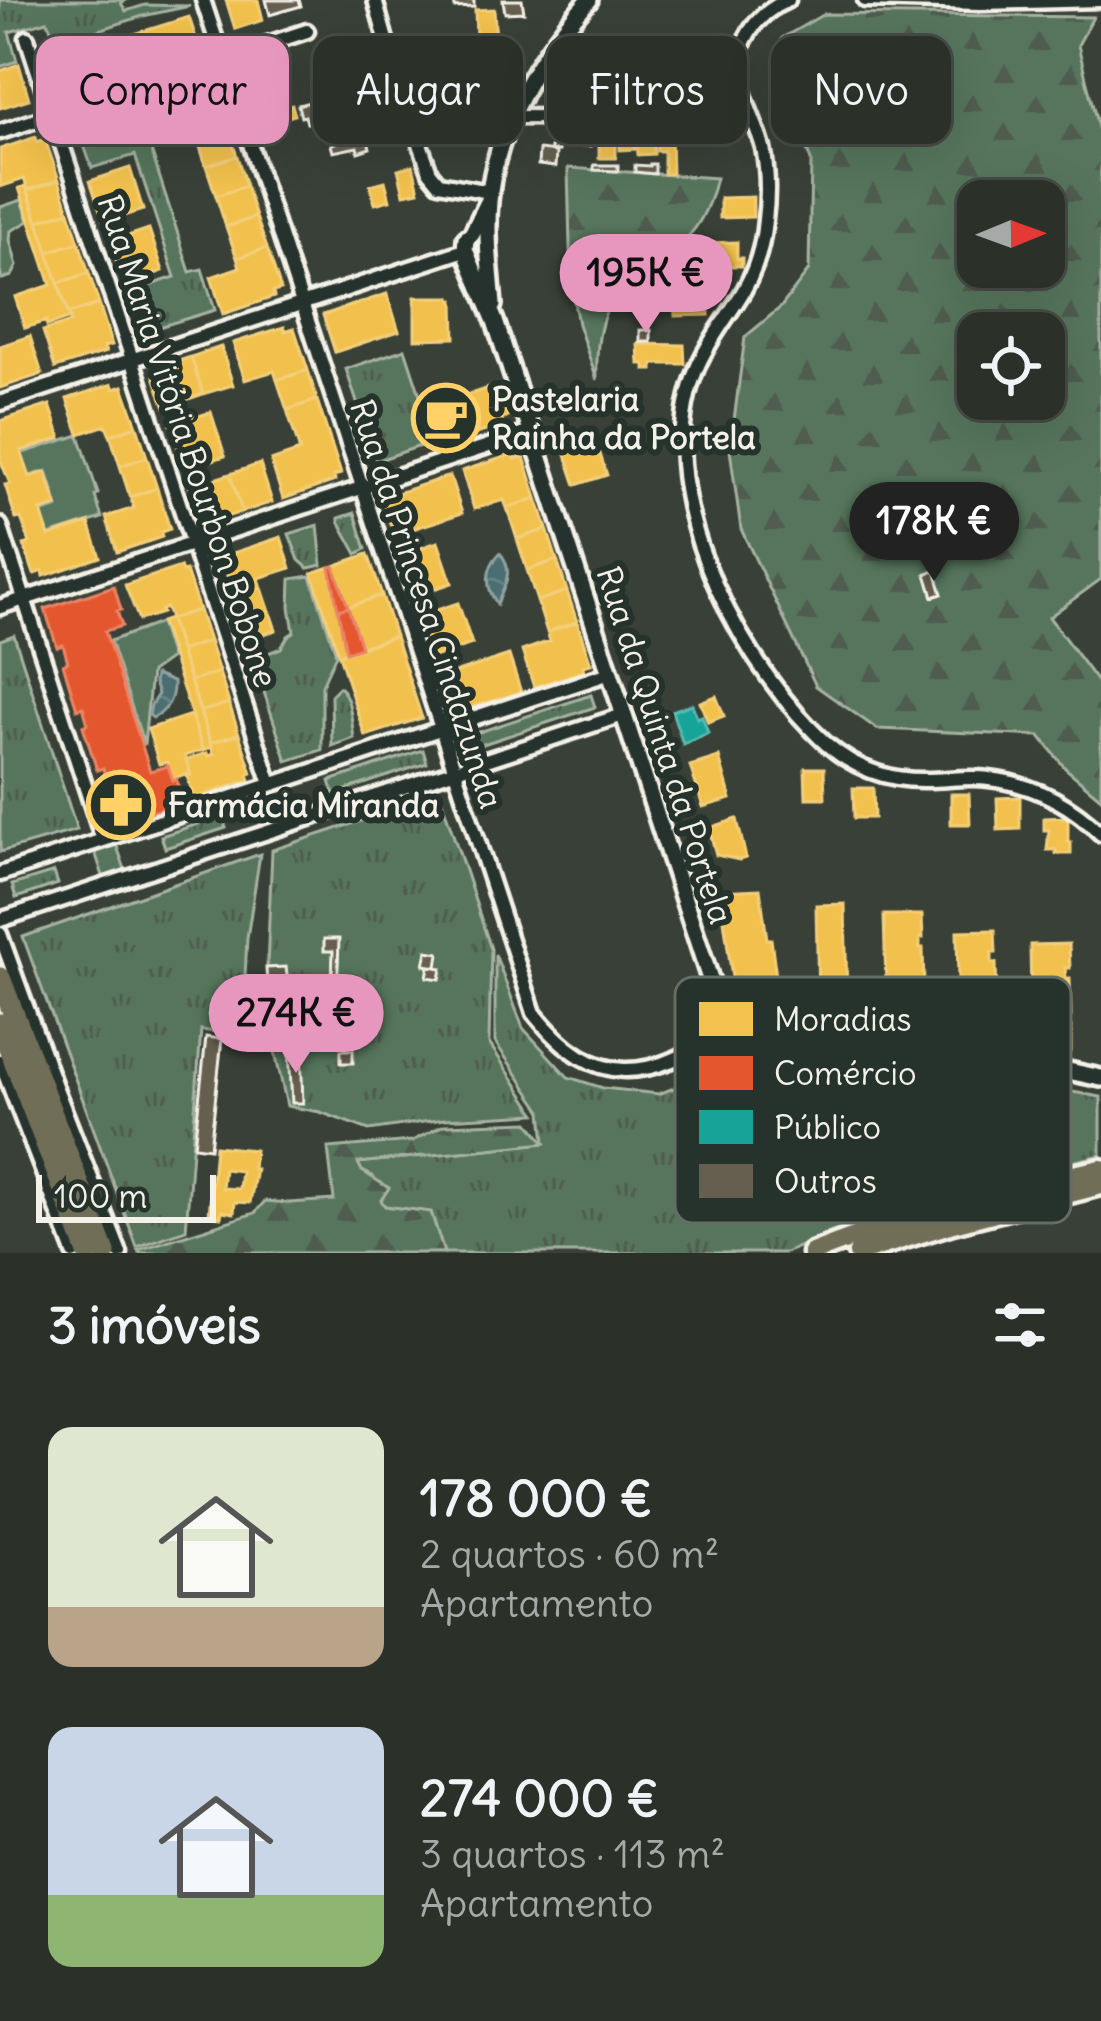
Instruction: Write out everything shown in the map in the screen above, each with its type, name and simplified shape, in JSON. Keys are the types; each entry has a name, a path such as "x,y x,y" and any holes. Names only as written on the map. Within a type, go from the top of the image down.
{"highway":[{"path":"0,978 105,1253"},
{"path":"0,1024 88,1253"}],"main road":[{"path":"1071,1176 1101,1169"},
{"path":"1071,1192 1101,1185"},
{"path":"812,1253 893,1223"},
{"path":"857,1253 950,1223"}],"street":[{"name":"Rua da Princesa Cindazunda","path":"203,0 214,36"},
{"path":"376,0 396,76 430,172 440,183 489,196"},
{"path":"523,90 566,25 589,0"},
{"path":"788,0 755,22 740,60 740,81 766,172 760,250 745,288 698,365 685,411 686,489 715,581 751,650 785,699 831,749 863,769 904,780 973,778 1041,791 1101,834"},
{"path":"865,0 1101,0"},
{"path":"289,37 307,31"},
{"name":"Rua Maria Vitória Bourbon Bobone","path":"28,38 36,64"},
{"path":"0,132 36,120"},
{"name":"Rua Maria Vitória Bourbon Bobone","path":"62,144 272,784"},
{"name":"Rua da Princesa Cindazunda","path":"249,144 534,1012 556,1040 585,1061 620,1070 656,1067 675,1059"},
{"path":"0,404 476,246 504,144"},
{"name":"Rua da Quinta da Portela","path":"476,246 495,321 709,977"},
{"path":"0,608 531,432"},
{"path":"0,525 103,840"},
{"path":"0,874 610,673"},
{"path":"0,920 623,715"},
{"path":"0,934 120,1253"},
{"path":"0,1060 74,1253"},
{"path":"1071,1072 1101,1078"}],"green space":[{"path":"0,0 126,0 121,3 126,11 145,5 190,6 80,36 54,36 47,21 9,32 17,61 0,67"},
{"path":"824,14 1093,17 1078,45 1101,140 1101,579 1049,617 1101,687 1101,798 1065,768 1040,736 877,729 816,686 741,529 730,450 745,337 781,307 809,270 811,160 804,144 951,144 951,36 786,36"},
{"path":"83,144 159,144 151,150 190,272 202,269 215,310 146,331 133,291 175,277 135,155 92,168"},
{"path":"568,168 716,178 696,227 673,250 631,277 612,299 600,333 597,380 571,286"},
{"path":"22,200 29,221 11,231 17,266 12,276 2,279 0,207"},
{"path":"405,349 435,441 376,461 346,369"},
{"path":"79,435 102,518 31,541 23,519 58,507 47,471 11,481 4,459"},
{"path":"355,513 366,549 357,554 339,521"},
{"path":"318,525 322,565 308,568 299,560 289,534"},
{"path":"311,576 336,654 322,685 322,750 287,761 253,659 281,648 294,632 291,579"},
{"path":"160,623 171,658 151,672 144,745 110,641"},
{"path":"14,635 77,830 0,852 0,640"},
{"path":"339,687 349,703 354,738 332,746 331,695"},
{"path":"591,695 595,707 471,748 467,736"},
{"path":"423,750 427,763 334,794 330,781"},
{"path":"440,795 491,949 489,1043 536,1114 444,1119 369,1130 287,1106 273,1043 267,967 272,850"},
{"path":"222,816 226,828 165,848 161,836"},
{"path":"115,841 126,872 104,879 94,849"},
{"path":"260,854 247,938 242,1036 201,1030 186,1230 137,1247 23,937"},
{"path":"54,872 58,884 16,898 12,885"},
{"path":"495,954 523,1028 568,1077 603,1088 659,1094 675,1088 675,1223 862,1223 785,1253 444,1253 431,1212 385,1206 373,1176 357,1163 545,1143 542,1111 495,1042"},
{"path":"1071,1092 1101,1097 1101,1155 1071,1162"},
{"path":"529,1122 545,1143 358,1163 362,1171 389,1188 381,1200 385,1206 431,1212 444,1253 138,1250 255,1213 265,1201 334,1200 328,1148 412,1141 444,1125"}],"water":[{"path":"500,553 507,572 497,604 488,578"},
{"path":"155,675 173,682 173,688 166,708 153,718 149,715 158,694"}],"building: Moradias":[{"path":"226,0 258,0 263,20 235,29"},
{"path":"494,9 496,36 476,36 475,10"},
{"path":"189,17 195,36 135,36"},
{"path":"19,64 29,99 0,108 0,71"},
{"path":"36,137 36,144 47,144 59,180 28,190 24,179 0,187 0,149"},
{"path":"199,144 233,144 237,156 206,166"},
{"path":"599,144 616,144 616,158 599,158"},
{"path":"637,144 654,144 654,154 638,155"},
{"path":"657,144 671,144 672,174 664,174 664,151 657,151"},
{"path":"237,156 246,186 216,196 206,166"},
{"path":"413,165 419,191 404,194 398,169"},
{"path":"130,168 143,210 104,222 90,181"},
{"path":"59,180 69,211 38,221 28,190"},
{"path":"385,181 390,200 375,204 370,185"},
{"path":"26,186 70,318 25,328 15,297 51,285 19,188"},
{"path":"246,186 256,217 226,227 216,196"},
{"path":"753,197 753,217 720,218 720,198"},
{"path":"69,211 79,242 48,252 38,221"},
{"path":"256,217 267,248 237,258 226,227"},
{"path":"149,229 163,271 124,284 110,242"},
{"path":"79,242 89,273 58,283 48,252"},
{"path":"737,242 742,266 706,271 706,243"},
{"path":"267,248 281,290 273,292 274,297 223,314 211,277 240,267 237,258"},
{"path":"89,273 99,304 68,314 58,283"},
{"path":"708,293 709,315 675,316 674,296"},
{"path":"387,294 399,331 335,352 323,315"},
{"path":"415,297 454,300 455,338 415,339"},
{"path":"99,304 112,345 104,347 106,352 55,368 43,331 71,322 68,314"},
{"path":"284,327 285,331 294,328 308,370 277,380 274,371 245,380 233,343"},
{"path":"30,336 42,374 0,388 0,346"},
{"path":"638,344 684,345 685,364 653,364 653,370 645,370 645,364 639,364"},
{"path":"221,347 233,385 203,394 191,357"},
{"path":"191,357 203,394 165,407 154,376 161,374 158,368"},
{"path":"308,370 317,400 287,410 277,380"},
{"path":"112,384 114,389 123,386 137,426 110,435 106,425 79,434 67,399"},
{"path":"498,385 508,417 502,419 504,425 452,442 439,404"},
{"path":"317,400 341,474 334,476 335,481 283,499 271,461 300,451 287,410"},
{"path":"50,405 61,438 21,451 30,477 46,472 57,506 41,511 49,536 89,523 100,557 44,576 43,571 34,574 24,545 30,543 5,485 10,484 0,459 0,421"},
{"path":"211,412 225,456 185,469 171,425"},
{"path":"137,426 147,457 120,466 110,435"},
{"path":"592,430 607,475 576,485 561,440"},
{"path":"514,454 515,459 524,457 537,498 507,508 504,500 474,509 462,471"},
{"path":"147,457 157,488 130,497 120,466"},
{"path":"260,464 272,502 242,512 230,474"},
{"path":"230,474 242,512 201,520 190,487"},
{"path":"450,476 462,513 394,535 383,503 389,501 388,496"},
{"path":"157,488 170,529 161,532 162,537 117,552 106,517 134,508 130,497"},
{"path":"537,498 547,529 517,539 507,508"},
{"path":"547,529 557,560 527,570 517,539"},
{"path":"281,537 291,568 259,578 262,588 234,597 221,557"},
{"path":"438,542 452,583 413,596 399,555"},
{"path":"368,554 382,595 348,607 334,566"},
{"path":"557,560 567,591 537,601 527,570"},
{"path":"180,567 186,571 199,610 170,619 166,608 139,620 125,585"},
{"path":"330,567 346,652 339,655 312,573"},
{"path":"262,588 276,630 248,639 234,597"},
{"path":"567,591 577,622 547,632 537,601"},
{"path":"382,595 395,636 361,647 348,607"},
{"path":"458,603 472,644 433,657 419,616"},
{"path":"199,610 209,641 180,651 170,619"},
{"path":"170,619 212,747 203,750 161,622"},
{"path":"577,622 591,664 583,666 584,671 534,687 522,651 550,641 547,632"},
{"path":"395,636 422,718 365,736 339,655"},
{"path":"209,641 219,672 190,681 180,651"},
{"path":"509,655 521,692 458,712 450,710 439,678"},
{"path":"219,672 229,703 200,712 190,681"},
{"path":"716,696 724,716 708,722 700,702"},
{"path":"229,703 239,734 210,743 200,712"},
{"path":"191,715 203,750 185,756 190,773 172,779 167,762 159,764 148,729"},
{"path":"239,734 250,780 194,798 186,760 214,754 210,743"},
{"path":"719,757 731,799 703,807 690,766"},
{"path":"805,768 824,768 825,798 806,798"},
{"path":"853,788 873,788 874,818 854,818"},
{"path":"951,794 969,794 970,824 951,824"},
{"path":"1020,797 1020,829 998,830 997,798"},
{"path":"1068,817 1071,854 1047,850 1049,830 1044,830 1044,818"},
{"path":"737,819 746,858 716,855 709,828"},
{"path":"760,889 776,977 732,977 720,891"},
{"path":"845,904 847,977 818,977 816,905"},
{"path":"884,915 922,915 924,977 886,977"},
{"path":"995,930 992,963 996,963 996,977 958,977 957,931"},
{"path":"1069,944 1066,977 1031,977 1030,945"},
{"path":"215,1146 255,1150 250,1203 235,1202 234,1213 222,1211 221,1217 209,1215","holes":["224,1169 241,1171 239,1189 222,1188"]}],"building: Comércio":[{"path":"334,566 348,607 338,610 330,567"},
{"path":"114,586 122,626 105,631 150,771 168,766 184,802 115,824 103,787 108,785 103,768 97,770 83,726 88,724 83,707 77,709 63,664 68,662 63,645 57,647 45,609"},
{"path":"348,607 361,647 346,652 338,610"}],"building: Público":[{"path":"692,704 708,733 683,744 672,711"}],"building: Outros":[{"path":"266,0 299,0 301,6 270,15"},
{"path":"454,0 474,0 474,7 455,8"},
{"path":"503,0 522,0 524,12 505,13"},
{"path":"313,101 313,120 307,123 301,117 298,105"},
{"path":"369,144 370,148 333,152 331,145"},
{"path":"539,150 556,152 555,167 538,165"},
{"path":"655,164 655,174 635,172 635,165"},
{"path":"594,165 618,165 618,171 594,170"},
{"path":"640,330 651,330 651,342 640,342"},
{"path":"935,571 942,594 933,597 926,574"},
{"path":"324,939 339,939 337,997 321,996 322,984 332,984 333,951 324,951"},
{"path":"427,951 439,953 437,967 424,965"},
{"path":"429,966 442,968 440,979 427,977"},
{"path":"286,967 288,984 267,986 266,968"},
{"path":"288,984 289,1003 269,1005 267,986"},
{"path":"289,1008 292,1049 271,1044 269,1010"},
{"path":"206,1037 222,1039 210,1148 194,1146"},
{"path":"301,1049 303,1103 292,1103 289,1050"},
{"path":"341,1050 353,1050 353,1063 341,1063"}],"place":[{"name":"Pastelaria Rainha da Portela","path":"446,418"},
{"name":"Farmácia Miranda","path":"121,805"}]}
